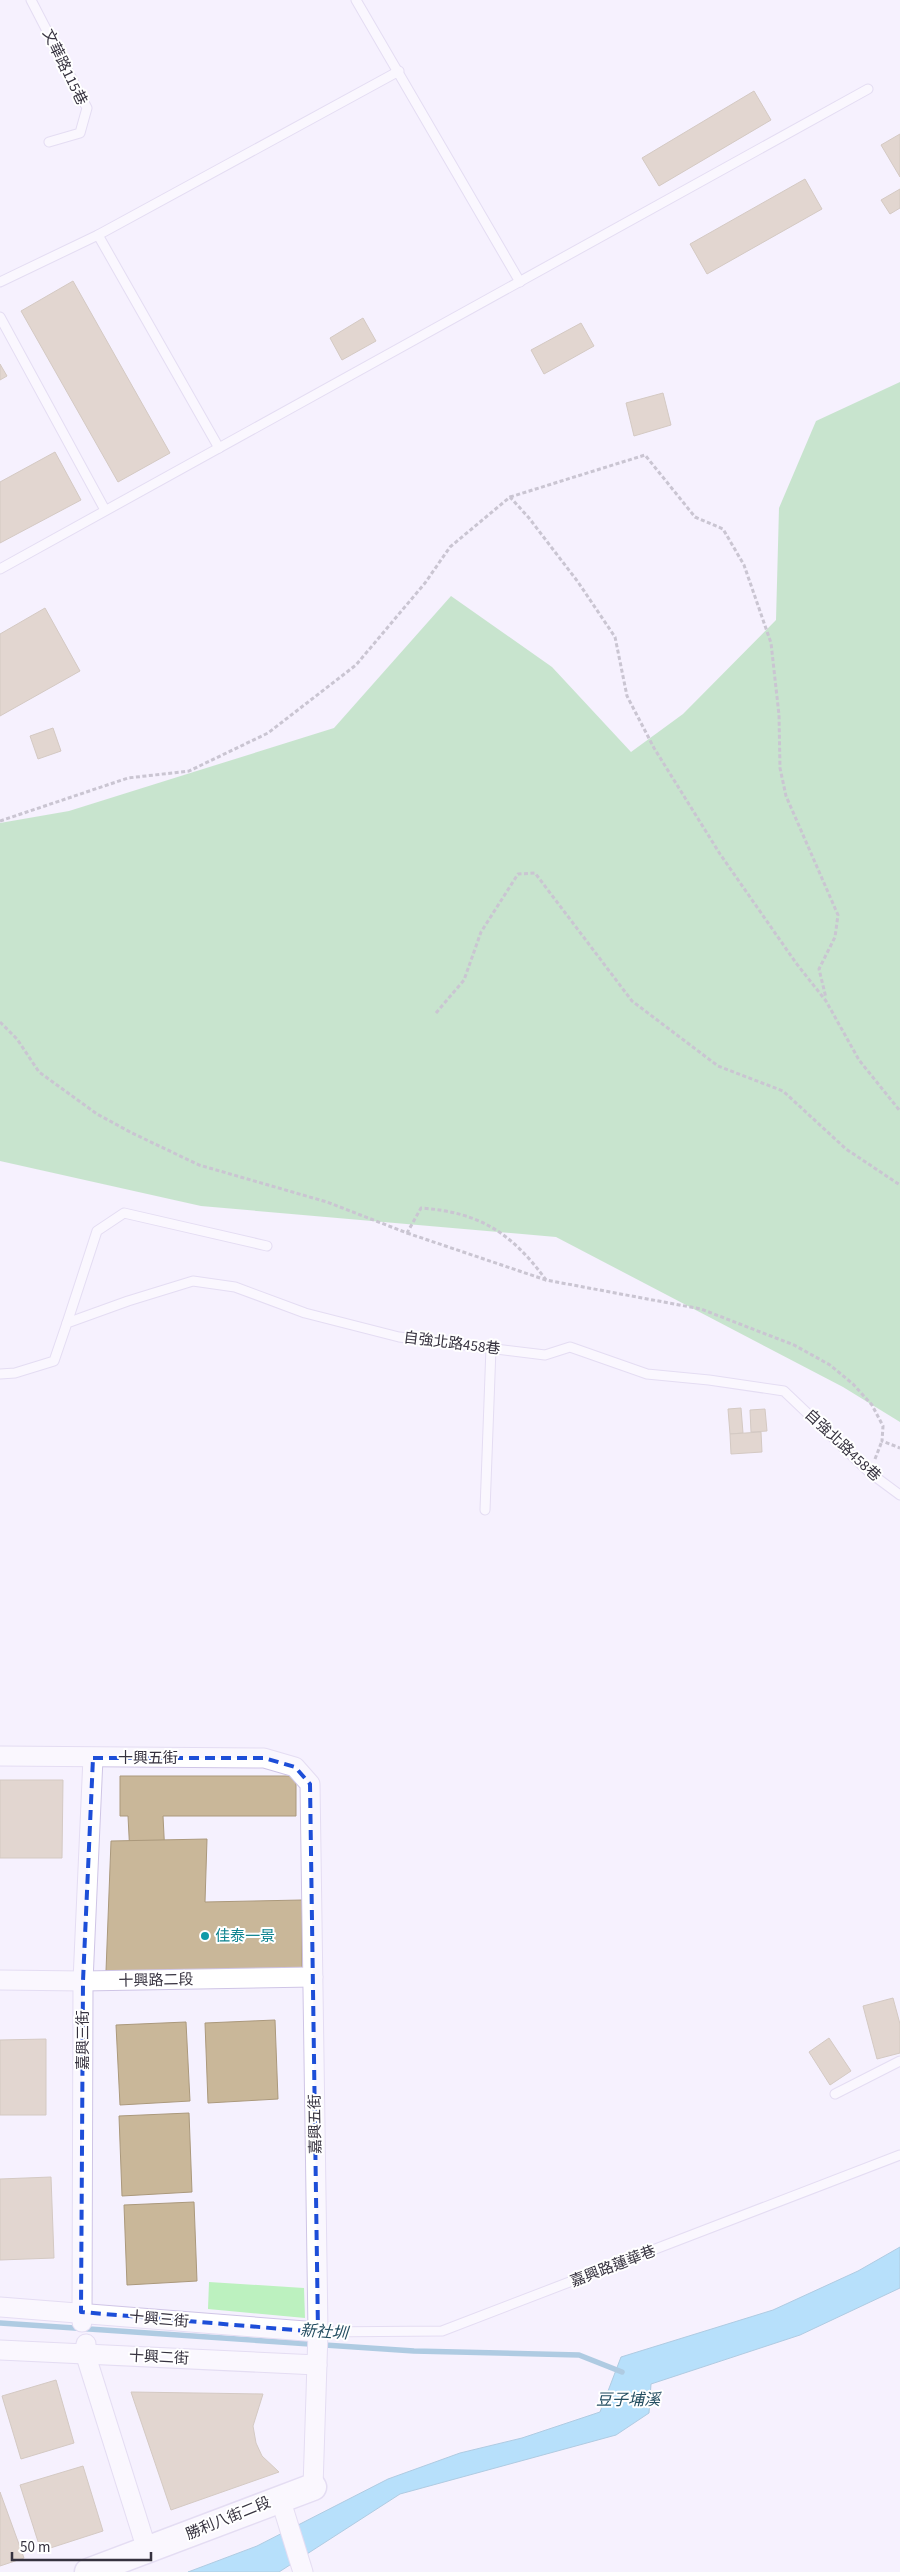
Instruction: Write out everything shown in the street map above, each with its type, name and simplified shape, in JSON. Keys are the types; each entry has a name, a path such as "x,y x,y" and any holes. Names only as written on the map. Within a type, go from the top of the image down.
{"street":[{"name":"十興五街","path":"0,1756 264,1758 295,1767"},
{"name":"嘉興三街","path":"82,2317 83,1981 93,1758"},
{"name":"嘉興五街","path":"295,1767 310,1784 318,2334 313,2486"},
{"name":"十興路二段","path":"0,1980 83,1981 313,1977"},
{"name":"十興三街","path":"0,2307 82,2317 318,2334"},
{"name":"十興二街","path":"0,2350 85,2348 318,2362"},
{"path":"85,2348 147,2550"},
{"name":"勝利八街二段","path":"88,2572 313,2486"},
{"path":"280,2498 303,2572"}],"lane":[{"name":"文華路115巷","path":"31,0 87,108 80,133 49,142"},
{"path":"356,0 520,282"},
{"path":"0,282 98,235 399,71"},
{"path":"0,569 868,89"},
{"path":"98,235 219,448"},
{"path":"0,317 105,510"},
{"path":"0,1374 15,1373 54,1361 96,1231 124,1213 267,1246"},
{"name":"自強北路458巷","path":"67,1323 192,1281 235,1287 305,1313 399,1337 545,1355 570,1347 647,1374 710,1380 784,1391 869,1472 900,1496"},
{"path":"485,1510 491,1348"},
{"path":"835,2094 900,2061"},
{"name":"嘉興路蓮華巷","path":"318,2334 442,2331 900,2155"}],"path":[{"path":"0,821 128,778 189,771 268,733 356,665 425,582 450,547 510,498 645,455 695,517 723,529 744,565 771,643 779,715 780,768 786,796 838,915 835,938 819,969 826,1001"},
{"path":"510,498 529,518 573,575 615,637 627,696 654,748 720,854 796,964 826,1001 860,1060 900,1111"},
{"path":"436,1013 464,980 480,932 518,874 535,873 632,1001 718,1066 783,1091 846,1149 900,1185"},
{"path":"0,1022 18,1039 39,1072 97,1114 132,1133 199,1164 327,1202 407,1233 546,1280 701,1309 794,1345 830,1365 853,1384 872,1405 883,1426 882,1441 869,1472"},
{"path":"407,1233 421,1208 445,1210 479,1219 514,1243 531,1259 546,1280"},
{"path":"882,1441 900,1448"}],"highlighted area":[{"path":"93,1758 264,1758 295,1767 310,1784 318,2332 81,2312 83,1981"}],"green space":[{"path":"900,382 900,1422 843,1387 556,1237 201,1206 0,1161 0,823 69,811 334,728 451,596 552,667 631,752 683,714 776,620 779,508 816,421"},
{"path":"209,2282 304,2288 305,2318 208,2309"}],"water":[{"name":"豆子埔溪","path":"900,2247 900,2288 800,2335 651,2384 649,2413 616,2435 400,2494 279,2572 188,2572 257,2546 388,2479 460,2453 522,2438 600,2412 621,2357 773,2310 858,2271"}],"building":[{"path":"754,91 771,120 659,186 642,158"},
{"path":"900,134 900,177 881,145"},
{"path":"805,179 822,209 707,274 690,244"},
{"path":"900,189 900,208 890,214 881,200"},
{"path":"73,281 170,453 118,482 21,311"},
{"path":"363,318 376,341 342,360 330,338"},
{"path":"581,323 594,346 544,374 531,350"},
{"path":"0,364 7,376 0,380"},
{"path":"663,393 671,425 634,436 626,403"},
{"path":"55,452 81,500 0,543 0,482"},
{"path":"45,608 80,671 0,716 0,634"},
{"path":"53,728 61,751 38,759 30,736"},
{"path":"741,1408 743,1433 730,1434 728,1409"},
{"path":"765,1409 767,1431 751,1432 750,1410"},
{"path":"761,1432 762,1452 731,1454 730,1434"},
{"path":"120,1776 296,1776 296,1816 163,1816 166,1875 184,1874 186,1931 134,1934 128,1816 120,1816"},
{"path":"0,1780 63,1780 62,1858 0,1858"},
{"name":"佳泰一景","path":"207,1839 205,1902 302,1900 302,1969 106,1971 111,1841"},
{"path":"893,1998 900,2024 900,2053 877,2059 863,2006"},
{"path":"275,2020 278,2099 208,2103 205,2023"},
{"path":"186,2022 190,2101 120,2105 116,2025"},
{"path":"829,2038 851,2071 830,2085 809,2052"},
{"path":"46,2039 46,2115 0,2115 0,2040"},
{"path":"189,2113 192,2192 122,2196 119,2116"},
{"path":"51,2177 54,2258 0,2260 0,2179"},
{"path":"194,2202 197,2281 127,2285 124,2205"},
{"path":"56,2380 74,2443 21,2459 2,2396"},
{"path":"131,2392 263,2394 253,2426 256,2443 262,2456 279,2472 171,2510"},
{"path":"83,2466 103,2531 41,2551 20,2485"},
{"path":"0,2492 24,2558 0,2566"}],"waterway":[{"name":"新社圳","path":"0,2323 414,2351 579,2355 622,2372"}],"place":[{"name":"佳泰一景","path":"205,1936"}]}
